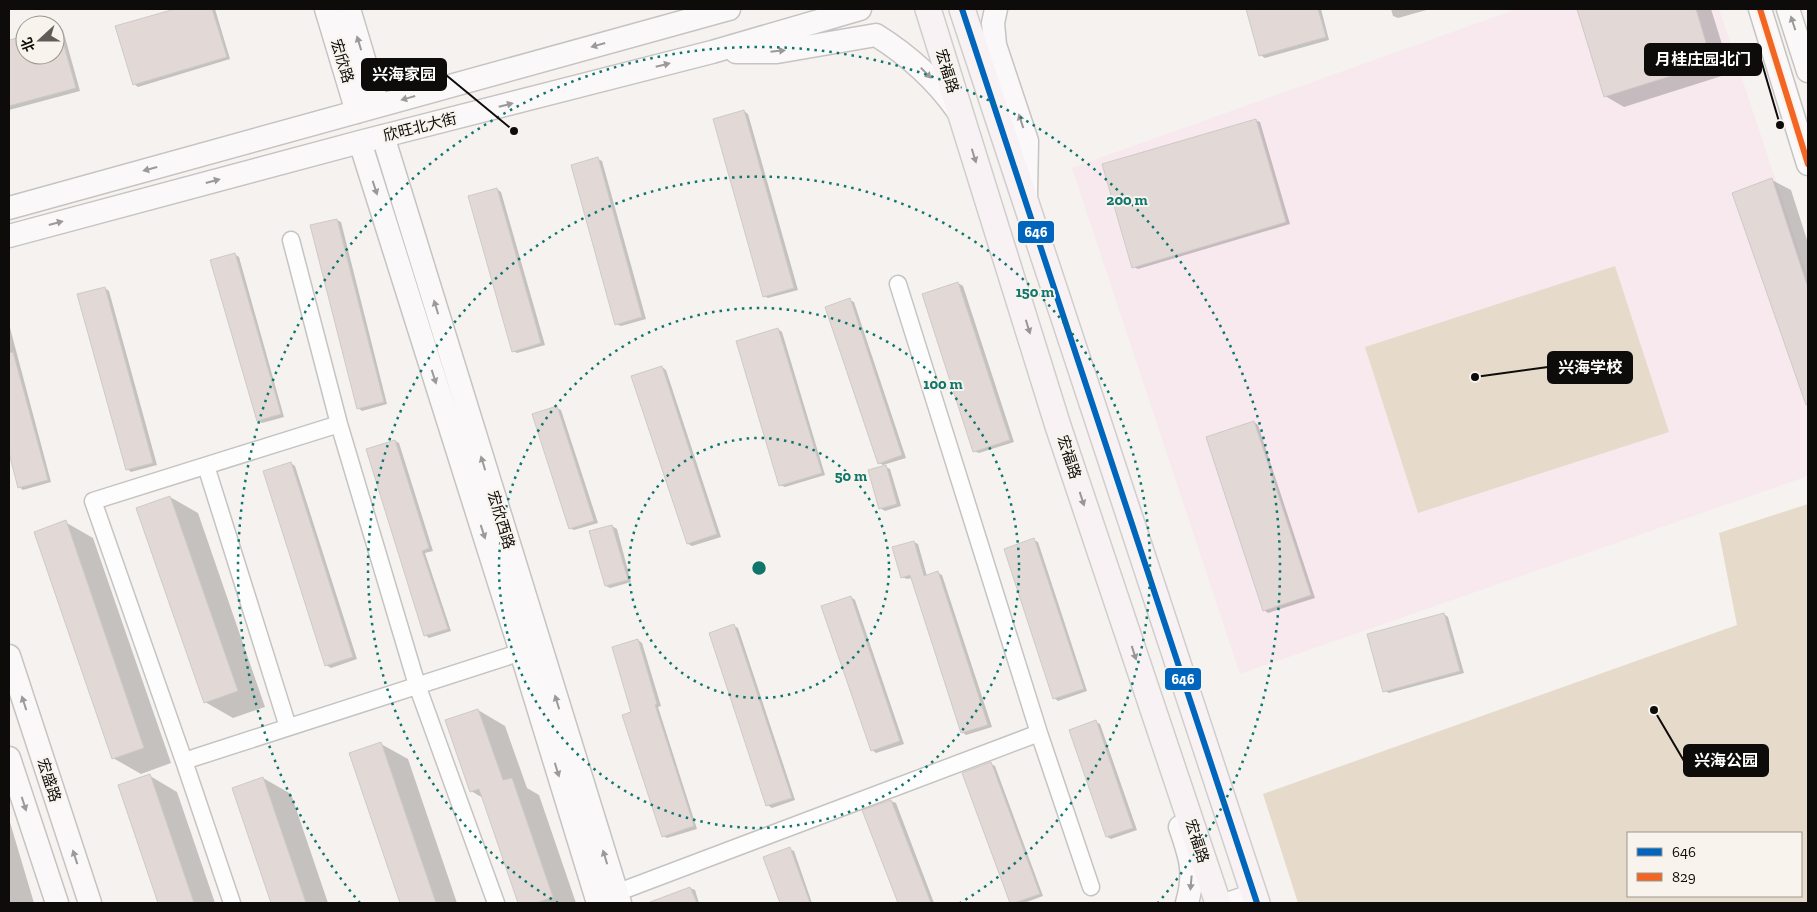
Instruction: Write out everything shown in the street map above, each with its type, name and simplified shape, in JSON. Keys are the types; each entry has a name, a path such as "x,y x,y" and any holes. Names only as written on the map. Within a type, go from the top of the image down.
{"main road":[{"name":"宏福路","path":"928,9 1058,426 1218,903"},
{"path":"962,9 1255,899"}],"street":[{"name":"宏欣路","path":"326,9 368,109"},
{"name":"宏欣路","path":"349,9 368,109"},
{"name":"欣旺北大街","path":"9,208 729,9"},
{"name":"欣旺北大街","path":"9,236 360,142 712,52 860,9"},
{"path":"996,9 993,23 995,45 1027,142 1026,204"},
{"path":"1760,9 1808,164"},
{"path":"1788,9 1808,71"},
{"path":"712,52 777,52 876,35 894,46 921,68 943,91 962,118"},
{"name":"宏欣西路","path":"383,136 530,649"},
{"name":"宏欣西路","path":"360,142 530,649 611,900"},
{"path":"291,240 339,424 417,685 496,903"},
{"path":"898,284 1039,732 1091,887"},
{"path":"232,903 93,501 339,424"},
{"path":"206,466 288,727"},
{"path":"184,760 530,649"},
{"name":"宏盛路","path":"9,656 90,903"},
{"path":"1155,716 1173,799 1192,865 1191,889 1187,903"},
{"path":"611,900 1039,732"},
{"name":"宏盛路","path":"9,758 57,903"},
{"path":"1230,903 1255,899"}],"shaded area":[{"path":"1517,9 1719,9 1808,278 1808,476 1240,674 1072,168"},
{"path":"1615,266 1669,432 1418,513 1365,347"},
{"path":"1808,504 1808,903 1298,903 1263,794 1737,625 1719,533"}],"building":[{"path":"175,9 212,9 227,57 133,85 115,26"},
{"path":"1246,9 1318,9 1326,37 1259,56"},
{"path":"1577,9 1696,9 1712,63 1604,97"},
{"path":"15,38 15,65 65,65 65,49 76,88 9,106 9,40"},
{"path":"744,110 794,288 763,297 713,119"},
{"path":"1256,119 1286,222 1132,268 1102,164"},
{"path":"598,157 642,317 615,325 571,165"},
{"path":"1772,178 1808,288 1808,404 1806,405 1732,193"},
{"path":"497,188 541,343 512,352 468,196"},
{"path":"337,219 384,402 357,409 310,225"},
{"path":"235,253 281,414 257,421 210,260"},
{"path":"958,282 1010,440 973,452 922,294"},
{"path":"105,287 153,463 126,470 77,294"},
{"path":"850,298 902,455 878,464 825,307"},
{"path":"778,328 822,473 779,486 736,341"},
{"path":"13,352 48,480 18,488 9,453 9,353"},
{"path":"662,366 717,534 687,544 631,376"},
{"path":"557,406 594,521 569,529 532,414"},
{"path":"1254,421 1311,595 1263,611 1206,437"},
{"path":"395,440 429,548 422,551 448,629 424,636 366,449"},
{"path":"291,462 353,657 325,666 263,471"},
{"path":"886,465 897,504 879,509 868,470"},
{"path":"170,496 238,691 204,703 136,508"},
{"path":"66,520 144,748 112,759 34,532"},
{"path":"612,525 628,580 605,586 589,531"},
{"path":"1034,538 1084,689 1053,699 1004,549"},
{"path":"914,541 924,576 938,571 988,725 961,733 910,575 901,578 892,547"},
{"path":"851,596 900,741 871,751 821,606"},
{"path":"1444,613 1460,671 1383,692 1367,634"},
{"path":"734,624 792,798 766,806 709,633"},
{"path":"638,639 657,704 655,705 694,826 662,837 622,715 631,712 612,647"},
{"path":"478,709 503,780 512,778 553,897 536,903 518,903 479,789 470,792 445,720"},
{"path":"1096,720 1133,828 1106,837 1069,730"},
{"path":"381,742 436,903 400,903 349,753"},
{"path":"991,762 1040,894 1014,903 1010,903 962,773"},
{"path":"150,774 194,903 158,903 118,785"},
{"path":"263,777 306,903 271,903 232,788"},
{"path":"891,800 931,903 898,903 862,810"},
{"path":"790,847 810,903 780,903 763,857"},
{"path":"690,887 697,903 650,903 650,902"}],"transit line":[{"name":"646","path":"962,9 1257,903"},
{"name":"829","path":"1760,9 1808,164"}],"place":[{"name":"月桂庄园北门","path":"1780,125"},
{"name":"兴海家园","path":"514,131"},
{"name":"兴海学校","path":"1475,377"},
{"name":"兴海公园","path":"1654,710"}]}
